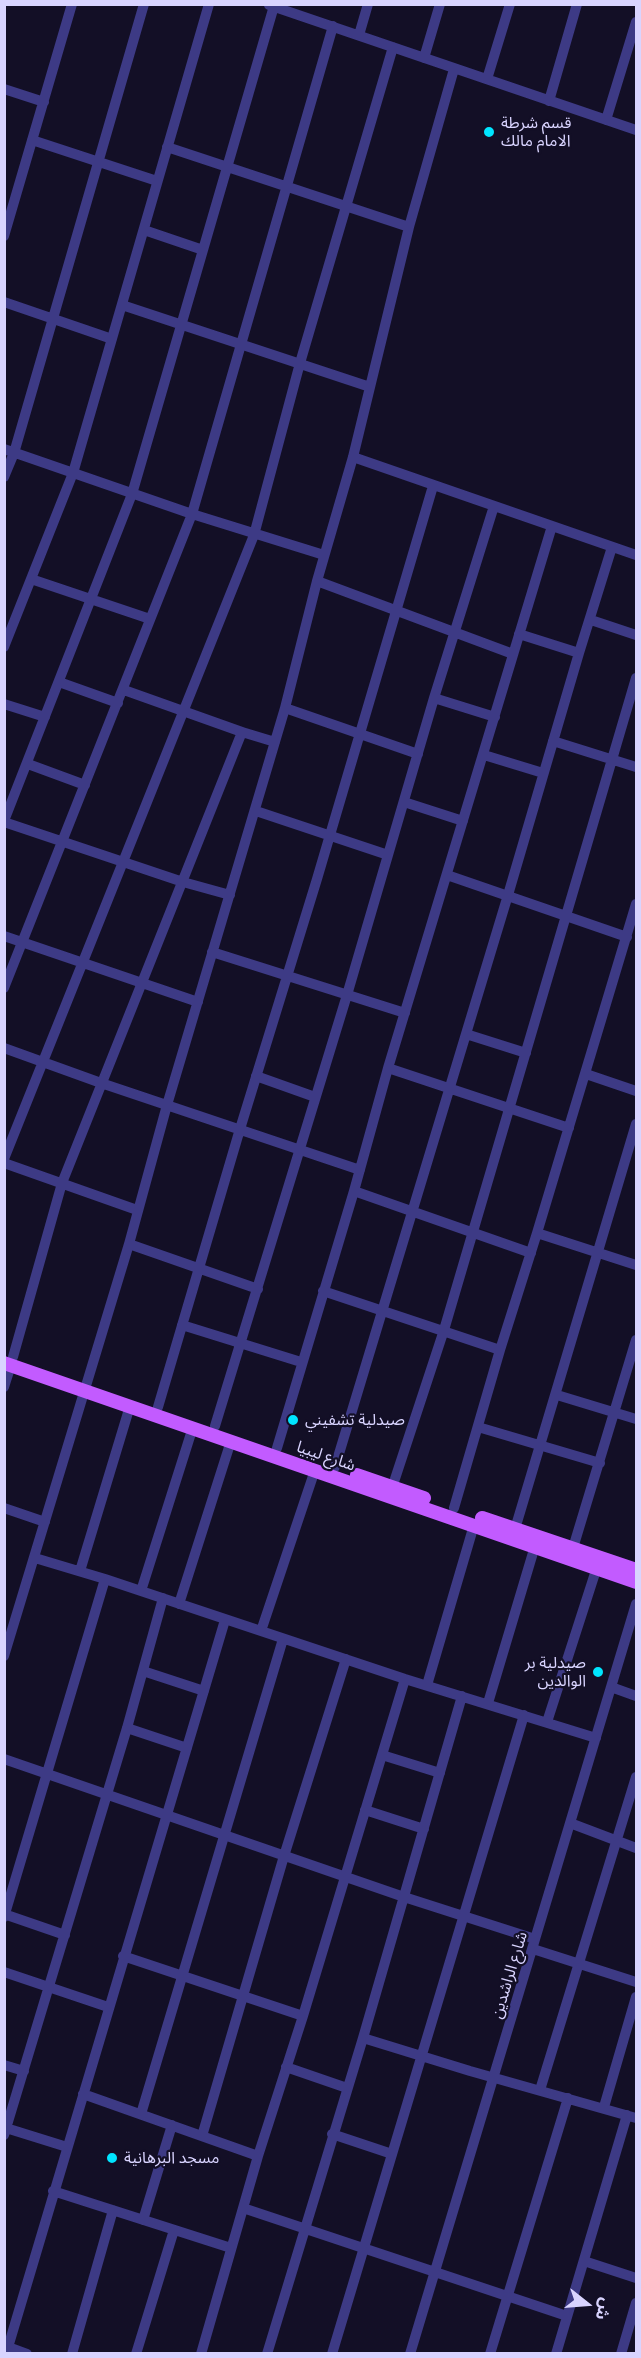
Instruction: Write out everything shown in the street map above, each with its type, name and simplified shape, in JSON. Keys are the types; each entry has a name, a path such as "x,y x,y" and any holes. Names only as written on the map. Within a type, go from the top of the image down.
{"main road":[{"name":"شارع ليبيا","path":"8,1360 216,1426 335,1467 391,1491"},
{"name":"شارع ليبيا","path":"86,1386 130,1406 315,1470 391,1491 434,1506 474,1525 636,1582"},
{"name":"شارع ليبيا","path":"434,1506 454,1508 636,1570"}],"street":[{"path":"4,236 72,4"},
{"path":"4,477 9,451 52,318 144,4"},
{"path":"4,646 73,473 209,4"},
{"path":"358,35 368,4"},
{"path":"424,58 440,4"},
{"path":"487,79 510,4"},
{"path":"549,101 578,4"},
{"path":"230,895 183,882 4,822 132,494 272,5 299,9 333,26 358,35 636,130"},
{"path":"606,120 636,22"},
{"path":"4,988 192,514 333,26"},
{"path":"138,1210 4,1161 254,535 300,363 393,47"},
{"path":"4,1656 129,1244 167,1105 256,811 324,555 353,458 409,227 454,69"},
{"path":"4,89 44,102"},
{"path":"32,140 157,181"},
{"path":"167,147 409,227"},
{"path":"144,230 203,250"},
{"path":"4,302 112,339"},
{"path":"122,305 370,387"},
{"path":"9,451 254,535 324,555"},
{"path":"353,458 636,555"},
{"path":"158,1407 433,486"},
{"path":"216,1426 347,995 434,698 494,506"},
{"path":"277,1448 354,1191 388,1068 552,526"},
{"path":"335,1467 612,547"},
{"path":"32,579 150,620"},
{"path":"317,582 513,654"},
{"path":"591,620 636,635"},
{"path":"519,634 579,653"},
{"path":"391,1491 444,1330 636,678"},
{"path":"59,682 118,703"},
{"path":"124,690 275,742"},
{"path":"434,698 495,717"},
{"path":"4,704 45,717"},
{"path":"285,708 418,754"},
{"path":"4,1387 8,1360 62,1183 242,732"},
{"path":"553,741 636,767"},
{"path":"484,755 543,773"},
{"path":"28,764 85,785"},
{"path":"404,802 463,821"},
{"path":"256,811 388,855"},
{"path":"447,875 627,937"},
{"path":"454,1508 636,904"},
{"path":"4,936 142,985 198,1002"},
{"path":"212,952 405,1013"},
{"path":"466,1034 526,1053"},
{"path":"4,1047 101,1083 360,1170"},
{"path":"388,1068 569,1128"},
{"path":"586,1074 636,1092"},
{"path":"256,1076 315,1097"},
{"path":"515,1528 557,1395 597,1251 636,1124"},
{"path":"354,1191 531,1253"},
{"path":"537,1233 636,1265"},
{"path":"129,1244 258,1289"},
{"path":"323,1291 500,1350"},
{"path":"182,1325 301,1362"},
{"path":"573,1548 636,1340"},
{"path":"557,1395 636,1419"},
{"path":"80,1571 130,1406"},
{"path":"141,1591 193,1427"},
{"path":"478,1427 600,1463"},
{"path":"179,1604 231,1441"},
{"path":"261,1631 315,1470"},
{"path":"4,1508 45,1522"},
{"path":"427,1685 474,1525"},
{"path":"488,1703 535,1546"},
{"path":"35,1558 405,1679 596,1738"},
{"path":"547,1722 597,1567"},
{"path":"65,1935 5,1915 105,1579"},
{"path":"67,2147 5,2131 127,1728 163,1598"},
{"name":"شارع الراشدين","path":"410,2354 636,1604"},
{"path":"27,2354 7,2350 10,2320 67,2147 225,1620"},
{"path":"141,2114 284,1639"},
{"path":"202,2136 284,1856 346,1659"},
{"path":"143,1671 204,1691"},
{"path":"201,2354 258,2156 405,1679"},
{"path":"611,1688 636,1696"},
{"path":"267,2354 363,2038 462,1696"},
{"path":"332,2354 524,1715"},
{"path":"127,1728 187,1748"},
{"path":"382,1755 440,1773"},
{"path":"4,1759 463,1916 580,1964 636,1982"},
{"path":"540,2090 636,1777"},
{"path":"365,1810 424,1829"},
{"path":"570,1824 636,1848"},
{"path":"123,1956 303,2016"},
{"path":"4,1972 108,2007"},
{"path":"604,2107 633,2021 636,1996"},
{"path":"363,2038 494,2078 632,2116 556,2354"},
{"path":"4,2065 24,2071"},
{"path":"286,2067 347,2088"},
{"path":"83,2094 258,2156"},
{"path":"490,2354 568,2098"},
{"path":"143,2220 172,2125"},
{"path":"333,2134 392,2154"},
{"path":"53,2191 231,2248"},
{"path":"243,2208 567,2316"},
{"path":"72,2354 113,2210"},
{"path":"136,2354 174,2230"},
{"path":"584,2261 636,2278"},
{"path":"621,2354 636,2303"}],"place":[{"name":"قسم شرطة الامام مالك","path":"489,132"},
{"name":"صيدلية تشفيني","path":"293,1420"},
{"name":"صيدلية بر الوالدين","path":"598,1672"},
{"name":"مسجد البرهانية","path":"112,2158"}]}
